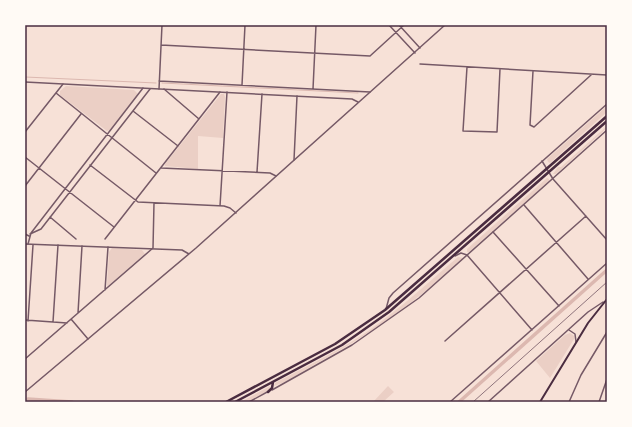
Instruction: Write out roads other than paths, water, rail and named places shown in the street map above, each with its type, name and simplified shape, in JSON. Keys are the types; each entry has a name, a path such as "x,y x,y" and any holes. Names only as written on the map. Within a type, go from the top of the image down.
{"highway":[{"path":"226,402 335,344 386,310 607,116"},
{"path":"235,402 362,332 396,307 607,121"},
{"path":"268,392 272,388 273,382"}],"main road":[{"path":"540,402 576,342 606,300"}],"street":[{"path":"159,89 162,25"},
{"path":"242,85 245,25"},
{"path":"313,89 316,25"},
{"path":"388,25 415,52"},
{"path":"399,25 420,48"},
{"path":"161,45 370,56 404,25"},
{"path":"25,392 189,254 446,25"},
{"path":"420,64 607,75"},
{"path":"467,67 463,131 497,132 500,69"},
{"path":"534,71 530,125 534,127 591,74"},
{"path":"159,81 370,92"},
{"path":"25,82 352,99 358,102"},
{"path":"25,132 63,84"},
{"path":"28,244 30,235 143,88"},
{"path":"25,234 30,235 39,230 150,88"},
{"path":"163,89 199,119"},
{"path":"105,239 220,92"},
{"path":"220,206 227,92"},
{"path":"56,93 157,173"},
{"path":"257,173 262,94"},
{"path":"294,160 297,96"},
{"path":"386,310 388,298 391,295 607,104"},
{"path":"133,111 178,146"},
{"path":"25,186 82,114"},
{"path":"250,402 360,340 419,298 607,130"},
{"path":"25,157 114,227"},
{"path":"542,161 553,179 607,240"},
{"path":"90,165 140,202 220,206 228,207 236,213"},
{"path":"161,168 270,173 276,176"},
{"path":"25,359 153,248 154,203"},
{"path":"524,205 589,280"},
{"path":"445,341 586,216"},
{"path":"50,217 76,239"},
{"path":"494,232 559,306"},
{"path":"25,244 153,248 184,250 189,254"},
{"path":"28,320 33,244"},
{"path":"53,322 58,245"},
{"path":"78,313 82,246"},
{"path":"105,290 108,247"},
{"path":"455,256 463,253 467,256 532,330"},
{"path":"450,402 607,263"},
{"path":"488,402 591,309 606,300"},
{"path":"71,319 88,340"},
{"path":"25,320 67,323"},
{"path":"568,330 575,334 576,342"},
{"path":"569,402 581,375 607,332"},
{"path":"599,402 607,379"}],"waterway":[{"path":"25,77 156,83"},
{"path":"162,83 358,93"},
{"path":"459,402 607,270"},
{"path":"28,399 72,402"}],"railway":[{"path":"473,402 607,282"}]}
